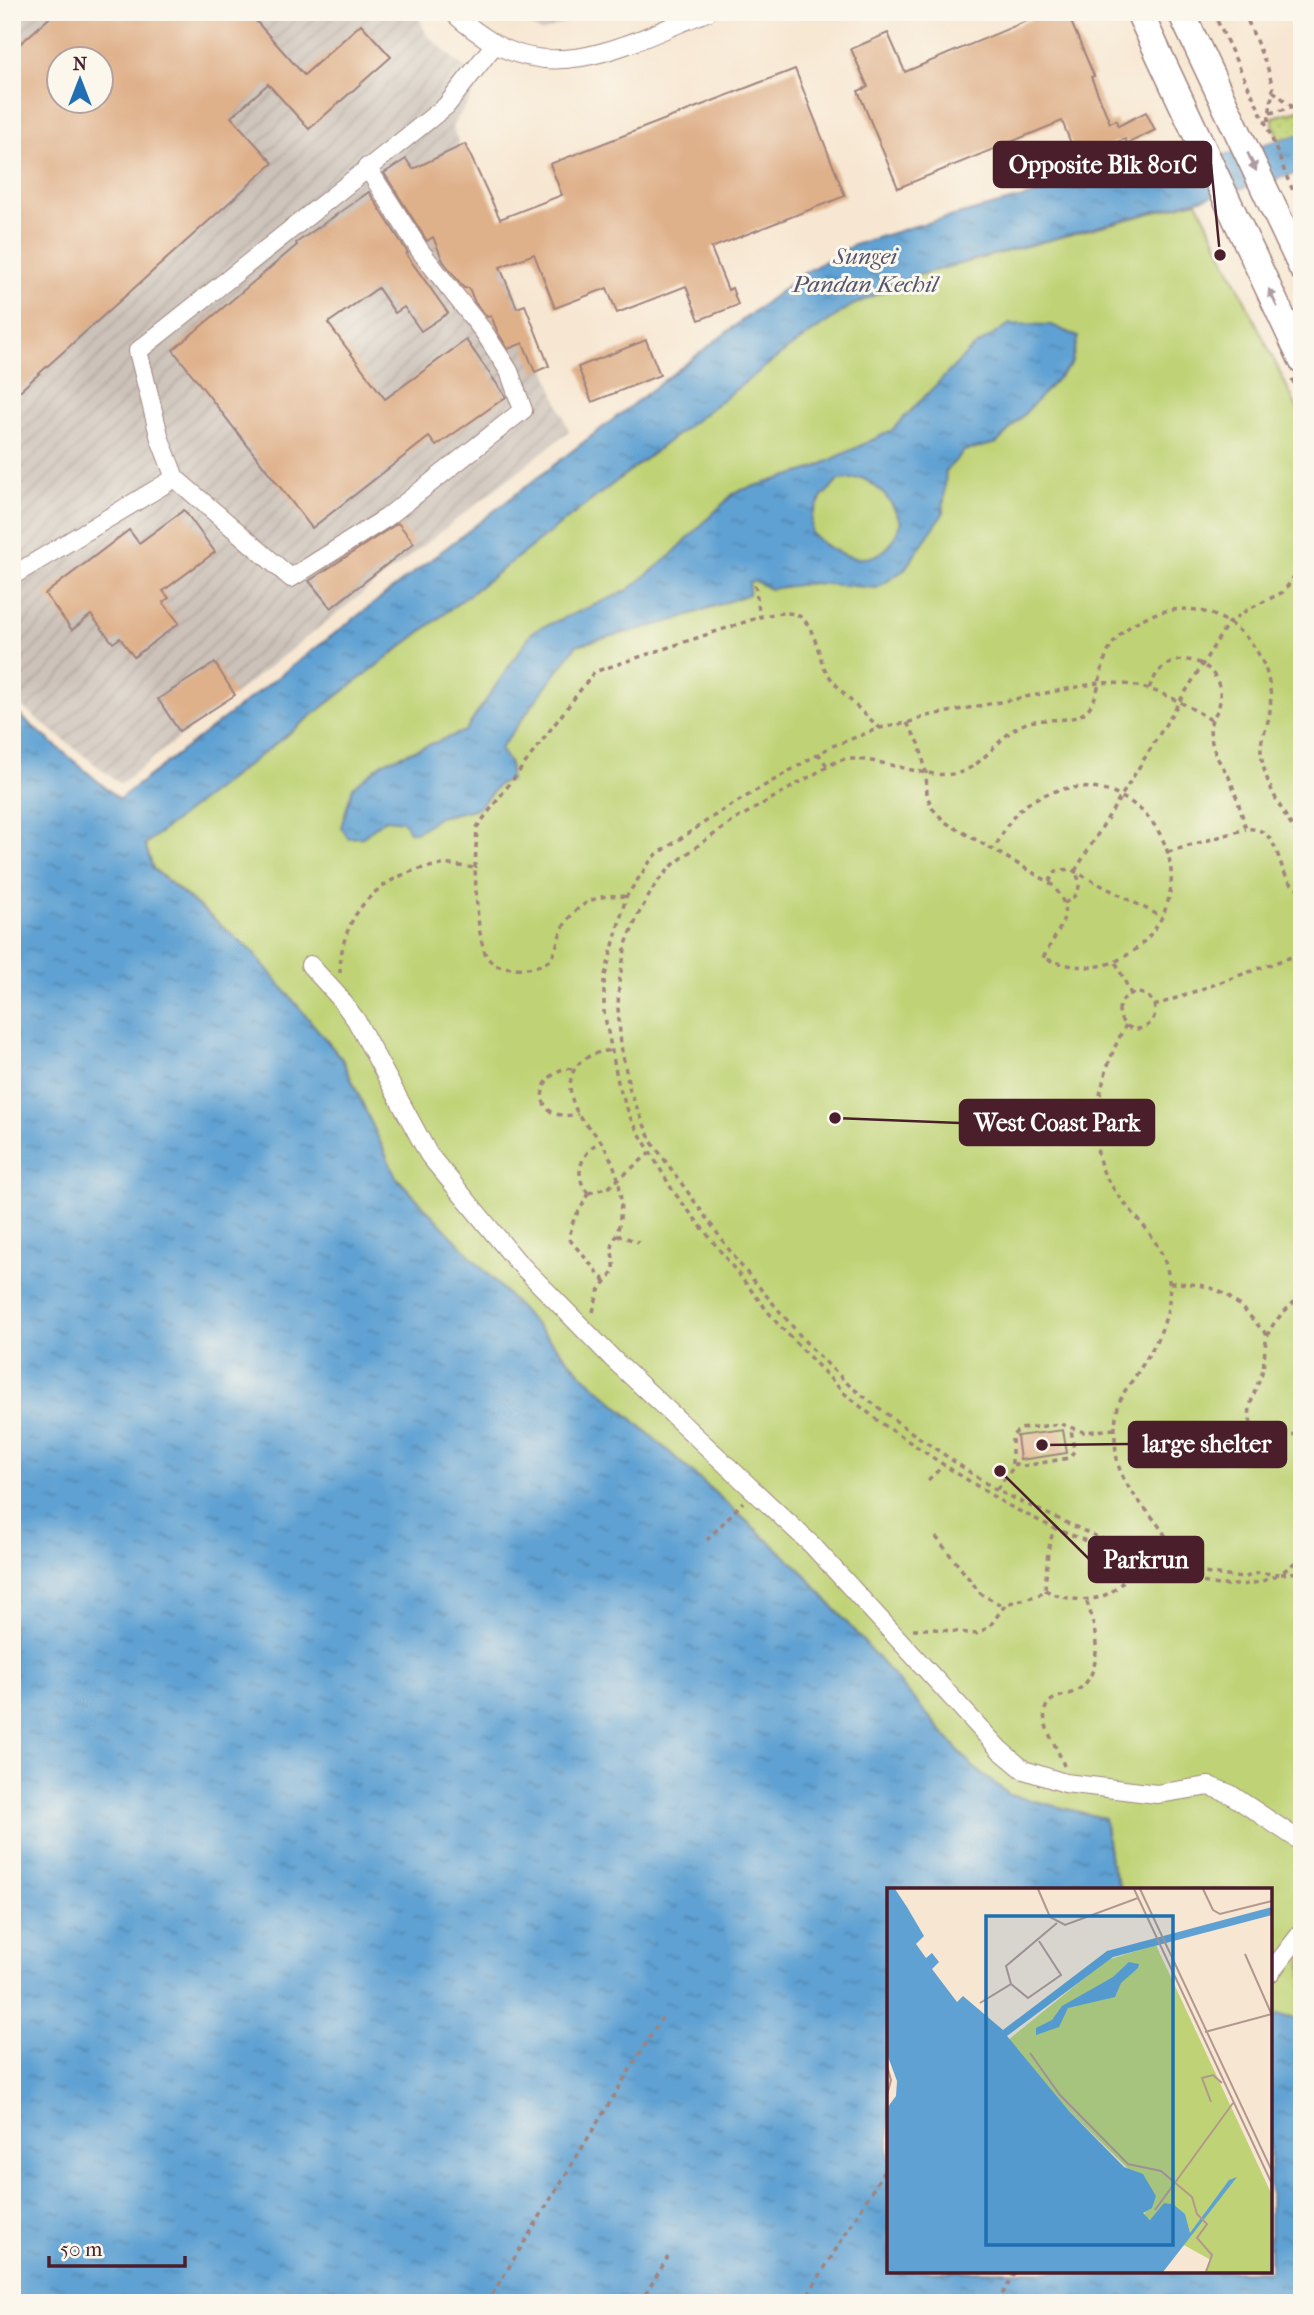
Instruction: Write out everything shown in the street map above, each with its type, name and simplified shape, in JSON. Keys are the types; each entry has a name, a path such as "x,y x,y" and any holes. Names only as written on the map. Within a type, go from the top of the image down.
{"highway":[{"path":"1139,12 1302,360"},
{"path":"1181,12 1239,134 1277,185 1302,268"}],"street":[{"path":"453,12 462,22 508,51 531,58 580,59 699,14"},
{"path":"368,167 421,253 484,332 509,371 523,410 386,518 291,578 175,478 160,439 138,351 368,167 446,106 495,44"},
{"path":"12,576 175,478"},
{"path":"310,965 356,1020 429,1155 516,1260 613,1359 812,1545 1000,1750 1024,1770 1066,1783 1157,1794 1209,1786 1230,1794 1302,1842"},
{"path":"1272,1970 1302,1932"}],"path":[{"path":"1213,12 1267,126 1277,185 1300,201 1302,209"},
{"path":"1244,12 1268,69 1273,92 1267,126"},
{"path":"1273,92 1293,107"},
{"path":"1270,113 1302,105"},
{"path":"1075,871 1228,623 1283,592 1302,566"},
{"path":"755,585 760,617"},
{"path":"1302,843 1273,793 1264,771 1261,742 1271,698 1268,676 1255,648 1247,637 1228,623 1209,614 1189,609 1166,610 1145,618 1126,630 1112,646 1106,655 1091,705 1085,712 1068,719 1038,719 1019,726 966,771 951,774 926,772 854,757 839,760 738,818 673,865 657,882 639,913 626,944 619,984 620,1028 628,1080 637,1110 651,1141 738,1262 809,1346 850,1386 888,1416 996,1490 1093,1535 1175,1564 1222,1577 1243,1578 1258,1573 1302,1572"},
{"path":"626,897 604,895 580,906 565,924 554,953 542,964 520,969 504,967 492,962 484,952 475,869 477,827 594,672 760,617 789,613 803,619 813,631 825,670 852,703 880,728"},
{"path":"1149,689 1154,676 1164,666 1176,661 1190,660 1202,664 1212,672 1219,684 1221,697 1211,720 1209,733 1217,761 1227,774 1240,804 1246,828"},
{"path":"1211,720 1181,702 1149,689 1125,683 1098,683 954,710 880,728 830,747 720,812 653,857 626,897 604,979 604,1012 619,1087 627,1108 673,1191 777,1323 844,1393 881,1423 1007,1505 1054,1528 1133,1560 1197,1581 1219,1585 1252,1584 1280,1574 1302,1557"},
{"path":"907,723 919,743 926,772 927,795 932,808 946,822 1049,882 1058,891 1066,916 1043,958 1079,967 1116,963 1143,943 1167,908 1172,885 1168,852 1154,824 1121,796 1077,787 1046,793 1019,810 995,849"},
{"path":"818,753 827,766"},
{"path":"1168,852 1246,828 1259,829 1270,837 1287,879 1302,892"},
{"path":"340,957 346,930 360,906 380,887 414,871 444,865 475,869"},
{"path":"1049,882 1059,870 1075,871 1162,917"},
{"path":"1064,903 1078,891 1079,880 1075,871"},
{"path":"1154,1006 1302,953"},
{"path":"1116,963 1131,994"},
{"path":"1131,994 1143,994 1154,1006 1153,1018 1145,1027 1133,1028 1121,1019 1119,1008 1124,998 1131,994"},
{"path":"1126,1025 1116,1040 1101,1087 1097,1115 1098,1146 1104,1172 1159,1247 1170,1283 1169,1312 1165,1325 1122,1396 1115,1420 1118,1463 1125,1482 1166,1536 1173,1550 1175,1564"},
{"path":"593,1338 594,1303 605,1281 614,1271 612,1250 617,1236 620,1209 618,1181 600,1141 578,1114 572,1097 572,1069 588,1055 612,1050"},
{"path":"572,1069 566,1068 548,1077 543,1087 544,1101 550,1112 558,1116 578,1114"},
{"path":"588,1193 580,1176 581,1163 590,1148 600,1141"},
{"path":"588,1193 604,1189 618,1181 650,1153"},
{"path":"588,1193 572,1221 570,1240 605,1281"},
{"path":"617,1236 639,1242"},
{"path":"1170,1283 1220,1290 1236,1302 1267,1335"},
{"path":"1302,1294 1267,1335 1262,1373 1251,1400 1252,1423 1258,1431 1268,1434 1302,1434"},
{"path":"996,1490 1009,1475 1013,1464 1012,1436 1020,1429 1061,1423 1084,1432 1115,1429"},
{"path":"1013,1464 1024,1466 1069,1458 1074,1451 1071,1426"},
{"path":"928,1480 944,1465"},
{"path":"707,1540 754,1491"},
{"path":"894,1633 934,1629 976,1634 989,1627 1003,1606 1014,1600 1040,1595 1045,1590 1048,1550 1054,1528"},
{"path":"936,1537 981,1594 1003,1606"},
{"path":"1045,1590 1069,1599 1086,1600 1108,1594 1118,1588 1130,1573 1133,1560"},
{"path":"1066,1783 1059,1751 1046,1728 1045,1711 1052,1700 1082,1686 1094,1665 1095,1636 1086,1600"},
{"path":"487,2303 664,2014"},
{"path":"803,2303 887,2166"},
{"path":"640,2303 668,2257"},
{"path":"997,2303 1015,2273"}],"shaded area":[{"path":"12,12 417,12 426,34 481,83 452,126 569,431 120,784 12,699"},
{"path":"507,12 594,12 541,32"}],"green space":[{"path":"1302,109 1302,134 1279,140 1273,117"},
{"path":"1197,201 1302,418 1302,2021 1280,2015 1272,2017 1272,1888 1120,1888 1110,1861 1104,1818 1010,1795 972,1766 799,1568 583,1375 396,1177 342,1059 251,950 153,868 145,844 792,346 851,306 918,275"}],"water":[{"name":"Sungei Pandan Kechil","path":"1302,134 1302,172 918,275 851,306 792,346 145,844 153,869 251,950 342,1059 396,1177 583,1375 799,1568 972,1766 1010,1795 1104,1818 1110,1861 1120,1888 887,1888 887,2273 1272,2273 1272,2017 1280,2015 1302,2021 1302,2303 12,2303 12,709 119,799 804,273 854,245 915,226 1175,158 1180,167"},
{"path":"1010,324 1052,325 1078,337 1071,364 997,443 964,451 946,471 943,514 904,570 877,588 813,583 770,589 755,581 749,582 749,594 741,597 672,621 577,645 500,749 510,764 510,781 500,783 478,808 439,817 417,832 409,831 403,821 385,819 363,837 348,838 341,827 353,787 384,762 465,731 533,631 627,591 670,556 735,492 812,469 891,431 971,349","holes":["862,478 886,496 901,522 893,540 883,551 862,558 840,553 811,533 812,516 822,497 839,480"]}],"building":[{"path":"56,12 248,12 304,75 361,24 391,57 309,129 268,84 231,117 273,163 12,398 12,51"},
{"path":"1048,12 1067,12 1110,123 1116,120 1118,126 1146,112 1155,130 1127,144 1125,139 1077,158 1062,121 898,188 858,91 868,87 851,49 888,33 905,72"},
{"path":"795,69 845,196 711,248 728,290 732,288 738,305 699,320 686,286 617,313 607,288 555,308 534,254 500,267 517,308 525,305 549,366 535,372 523,343 508,349 491,316 487,317 475,303 469,288 464,288 443,261 433,237 427,241 384,173 406,159 413,169 465,144 500,219 562,195 550,164"},
{"path":"369,192 408,253 406,254 448,313 421,331 404,307 395,313 378,288 328,323 385,399 466,340 506,397 436,446 429,437 312,528 173,350 297,245 296,243"},
{"path":"646,340 660,375 592,402 578,367"},
{"path":"184,510 215,552 163,591 169,598 163,602 179,623 134,657 120,638 113,643 91,615 72,630 45,594 129,530 139,543"},
{"path":"398,523 414,543 331,608 309,581"},
{"path":"215,663 235,695 179,731 158,699"},
{"path":"1063,1430 1067,1453 1020,1460 1017,1436"}],"place":[{"name":"Opposite Blk 801C","path":"1220,255"},
{"name":"West Coast Park","path":"835,1118"},
{"name":"large shelter","path":"1042,1445"},
{"name":"Parkrun","path":"1000,1471"}]}
